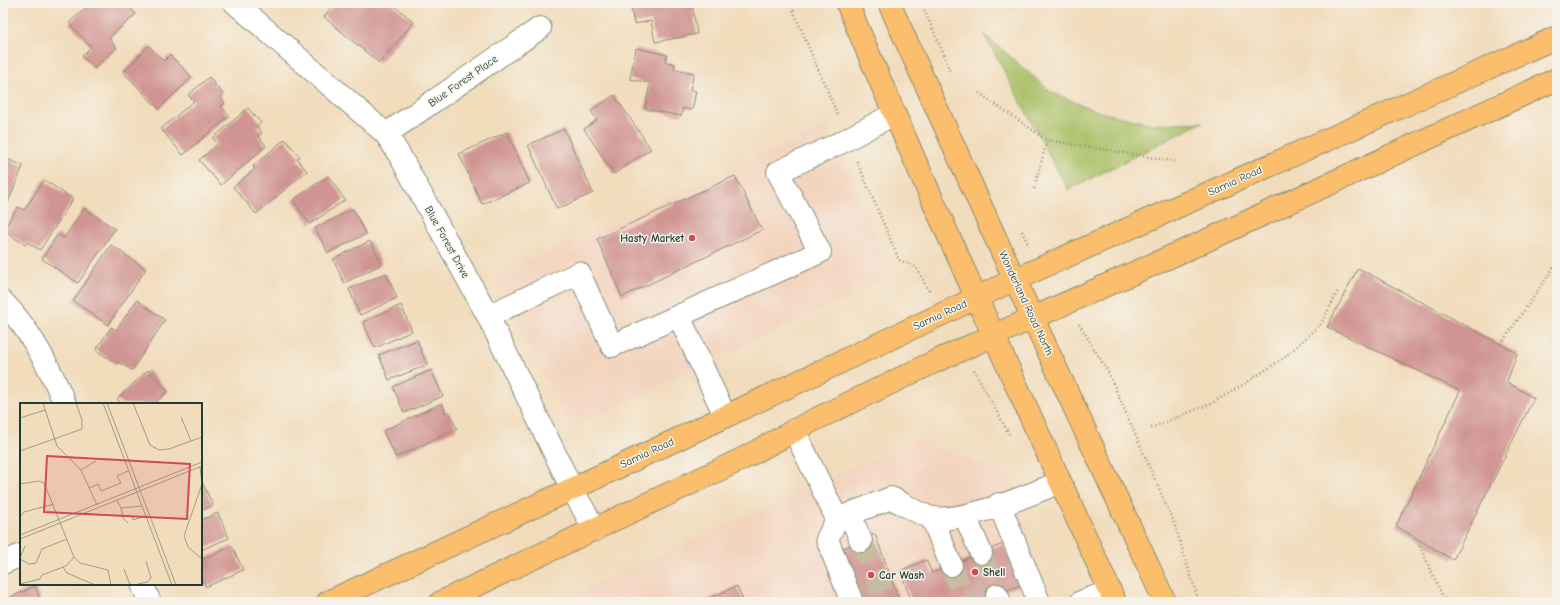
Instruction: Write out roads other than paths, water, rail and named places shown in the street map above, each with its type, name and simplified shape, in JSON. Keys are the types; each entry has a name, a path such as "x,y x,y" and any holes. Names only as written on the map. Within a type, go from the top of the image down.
{"main road":[{"path":"847,3 894,114 993,336 1112,597"},
{"name":"Wonderland Road North","path":"889,3 1165,602"},
{"name":"Sarnia Road","path":"328,602 572,489 1016,279 1557,38"},
{"path":"441,602 596,530 742,459 794,430 993,336 1557,79"}],"street":[{"name":"Blue Forest Drive","path":"235,3 386,134 400,156 488,316 572,489 596,530"},
{"name":"Blue Forest Place","path":"386,134 540,28"},
{"path":"488,316 579,273 612,346 820,252 778,172 894,114"},
{"path":"3,302 16,315 53,374 66,403"},
{"path":"679,316 725,416"},
{"path":"794,430 843,516 861,540"},
{"path":"852,602 827,539 843,516 891,498 932,518 965,516 1033,493 1060,482"},
{"path":"999,504 1039,602"},
{"path":"965,516 981,553"},
{"path":"932,518 951,565"},
{"path":"3,562 20,555"},
{"path":"142,585 150,602"},
{"path":"1081,602 1112,597"}],"tunnel":[{"path":"861,541 887,602"},
{"path":"981,553 997,595"},
{"path":"951,565 966,602"}],"place":[{"name":"Hasty Market","path":"692,238"},
{"name":"Shell","path":"975,572"},
{"name":"Car Wash","path":"871,575"}]}
